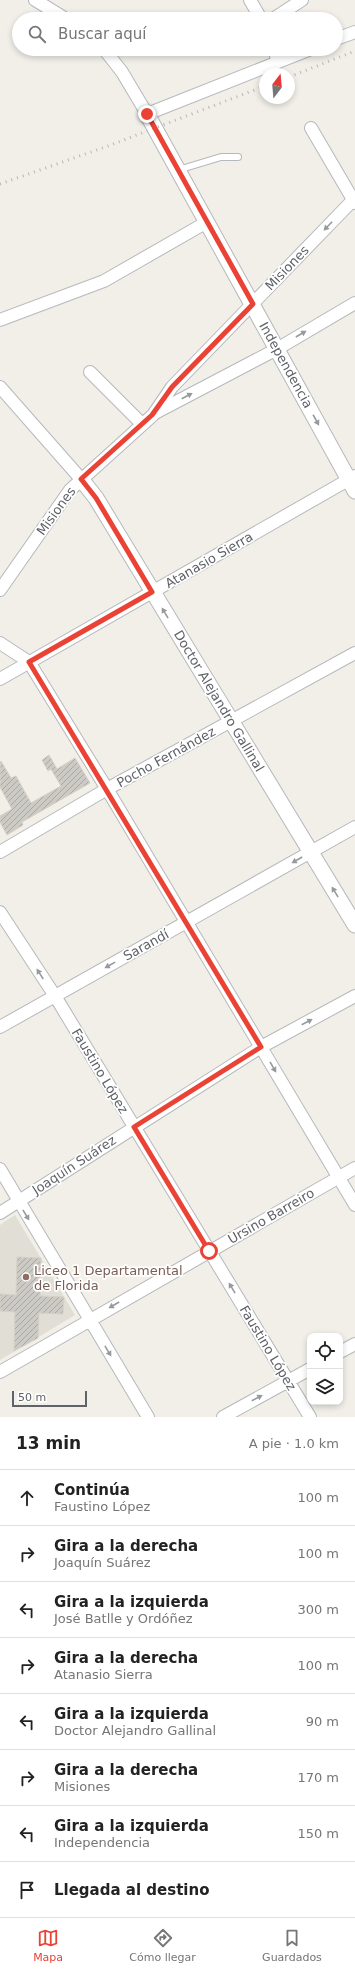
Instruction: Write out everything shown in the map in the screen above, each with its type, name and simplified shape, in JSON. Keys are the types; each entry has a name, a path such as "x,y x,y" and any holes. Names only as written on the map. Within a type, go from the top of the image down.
{"street":[{"path":"35,0 55,12"},
{"path":"250,0 257,12"},
{"path":"284,12 302,0"},
{"path":"343,36 355,32"},
{"path":"109,56 122,72 147,114 293,56"},
{"path":"276,56 278,62"},
{"name":"Independencia","path":"147,114 277,349 353,482"},
{"path":"311,128 354,200"},
{"name":"Misiones","path":"0,590 64,498 81,479 152,415 172,387 354,200"},
{"path":"0,320 104,282 207,222"},
{"path":"152,415 277,349 355,303"},
{"path":"90,372 142,424"},
{"path":"0,387 81,479"},
{"name":"Doctor Alejandro Gallinal","path":"81,479 96,498 355,925"},
{"name":"Atanasio Sierra","path":"0,678 152,592 353,482"},
{"path":"0,643 29,662 107,789 355,1205"},
{"name":"Pocho Fernández","path":"0,852 107,789 355,653"},
{"name":"Sarandí","path":"0,1027 355,827"},
{"name":"Faustino López","path":"0,912 54,996 310,1417"},
{"name":"Joaquín Suárez","path":"0,1213 261,1047 355,996"},
{"name":"Ursino Barreiro","path":"0,1372 355,1168"},
{"path":"0,1169 18,1202 148,1417"},
{"path":"343,1350 355,1344"},
{"path":"223,1417 307,1371"}],"lane":[{"path":"178,170 220,157 238,157"}],"shaded area":[{"name":"Liceo 1 Departamental de Florida","path":"15,1215 75,1315 0,1360 0,1225"}],"building":[{"path":"49,755 57,769 75,758 90,783 22,822 23,825 7,835 0,822 0,816 12,809 0,787 0,762 1,761 11,778 16,776 31,803 61,786 51,769 48,771 42,760"},
{"path":"17,1257 41,1258 40,1296 64,1297 63,1314 39,1313 38,1338 14,1351 15,1312 0,1311 0,1294 16,1295"}],"railway":[{"path":"343,56 355,51"},
{"path":"295,75 342,56"},
{"path":"0,184 108,146 259,88"}],"place":[{"name":"Liceo 1 Departamental de Florida","path":"26,1277"}],"route":[{"path":"147,114 253,304 172,387 152,415 81,479 96,498 152,592 29,662 107,789 261,1047 134,1127 209,1251"}]}
